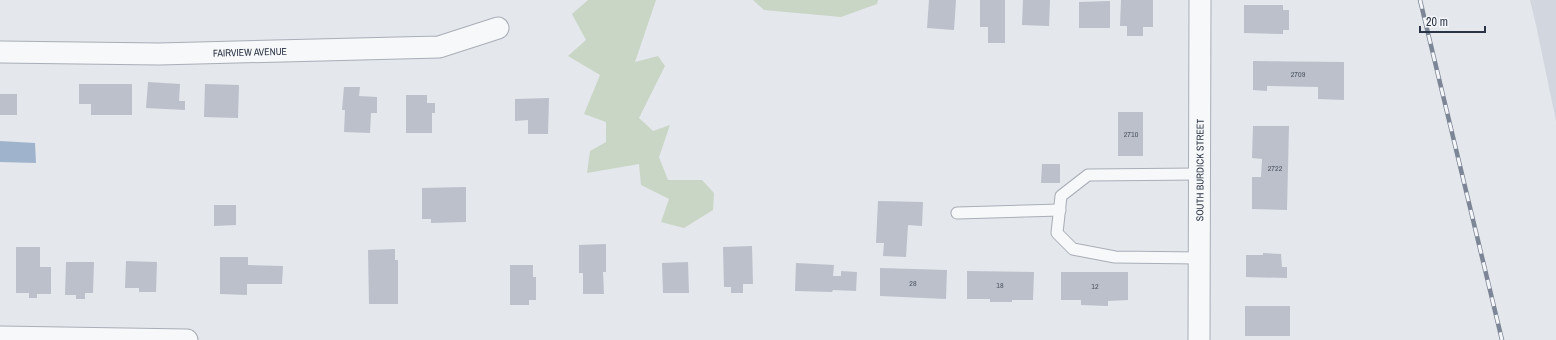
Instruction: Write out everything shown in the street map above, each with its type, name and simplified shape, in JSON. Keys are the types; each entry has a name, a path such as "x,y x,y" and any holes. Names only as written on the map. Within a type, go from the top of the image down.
{"street":[{"name":"SOUTH BURDICK STREET","path":"1199,340 1200,0"},
{"name":"FAIRVIEW AVENUE","path":"0,52 159,54 439,47 498,28"},
{"path":"0,337 187,340"}],"lane":[{"path":"1199,174 1088,175 1061,196 1057,233 1073,249 1115,257 1199,258"},
{"path":"957,213 1060,210"}],"shaded area":[{"path":"1530,0 1556,0 1556,121 1536,25"}],"green space":[{"path":"588,0 656,0 635,62 658,56 665,66 639,118 653,131 670,125 659,157 668,180 702,180 714,193 713,210 684,228 661,222 669,199 641,185 639,164 587,173 590,151 606,142 606,122 584,114 600,75 568,56 586,40 572,14"},
{"path":"753,0 878,0 877,4 841,17 764,10"}],"water":[{"path":"0,141 35,143 36,163 0,162"}],"building":[{"path":"929,0 956,0 954,30 927,28"},
{"path":"980,0 1005,0 1005,43 988,43 988,27 980,27"},
{"path":"1023,0 1050,0 1049,26 1022,25"},
{"path":"1121,0 1153,0 1153,27 1143,27 1143,36 1127,36 1127,26 1120,26"},
{"path":"1110,1 1110,28 1079,28 1079,2"},
{"path":"1244,5 1283,5 1283,10 1289,10 1289,30 1283,30 1283,34 1244,33"},
{"path":"1253,61 1344,62 1344,100 1318,99 1318,87 1267,86 1267,91 1253,90"},
{"path":"148,82 180,84 179,101 185,101 185,110 146,108"},
{"path":"79,84 132,84 132,115 91,115 91,104 79,104"},
{"path":"205,84 239,85 238,118 204,117"},
{"path":"344,87 360,87 359,96 377,97 377,113 371,113 370,133 344,132 345,110 342,110"},
{"path":"0,94 17,94 17,115 0,115"},
{"path":"406,95 427,95 427,103 435,103 435,113 432,113 432,133 406,133"},
{"path":"549,98 548,134 528,134 528,120 515,121 515,99"},
{"path":"1118,112 1143,112 1143,156 1118,156"},
{"path":"1253,126 1289,126 1287,210 1252,209 1252,177 1261,177 1262,159 1252,158"},
{"path":"1042,164 1060,164 1060,183 1041,183"},
{"path":"466,187 466,222 431,223 431,219 422,219 422,188"},
{"path":"878,201 923,202 922,226 908,225 906,257 883,256 884,243 876,243"},
{"path":"214,205 236,205 236,225 214,226"},
{"path":"606,244 606,272 603,272 604,294 583,294 583,273 579,273 579,245"},
{"path":"752,246 753,284 743,284 743,293 731,293 731,287 724,287 723,247"},
{"path":"16,247 40,247 40,267 51,267 51,294 37,294 37,298 29,298 29,293 16,293"},
{"path":"395,249 395,260 398,260 398,304 369,304 368,250"},
{"path":"1263,253 1281,254 1282,267 1287,267 1287,278 1246,277 1246,255 1263,255"},
{"path":"220,257 248,257 248,265 283,266 282,284 247,284 247,295 220,294"},
{"path":"126,261 157,262 156,292 139,292 139,288 125,288"},
{"path":"66,262 94,262 93,293 85,293 85,299 76,299 76,295 65,295"},
{"path":"688,262 689,293 663,293 662,263"},
{"path":"796,263 834,265 833,276 841,276 841,271 857,272 856,291 795,291"},
{"path":"510,265 533,265 533,277 536,277 536,300 529,300 529,305 510,305"},
{"path":"880,268 947,270 946,299 880,296"},
{"path":"967,271 1034,272 1033,300 990,302 990,299 967,299"},
{"path":"1061,272 1128,272 1128,300 1108,301 1108,306 1081,305 1081,300 1061,300"},
{"path":"1245,306 1290,306 1290,336 1245,336"}],"railway":[{"path":"1420,0 1502,340"}]}
